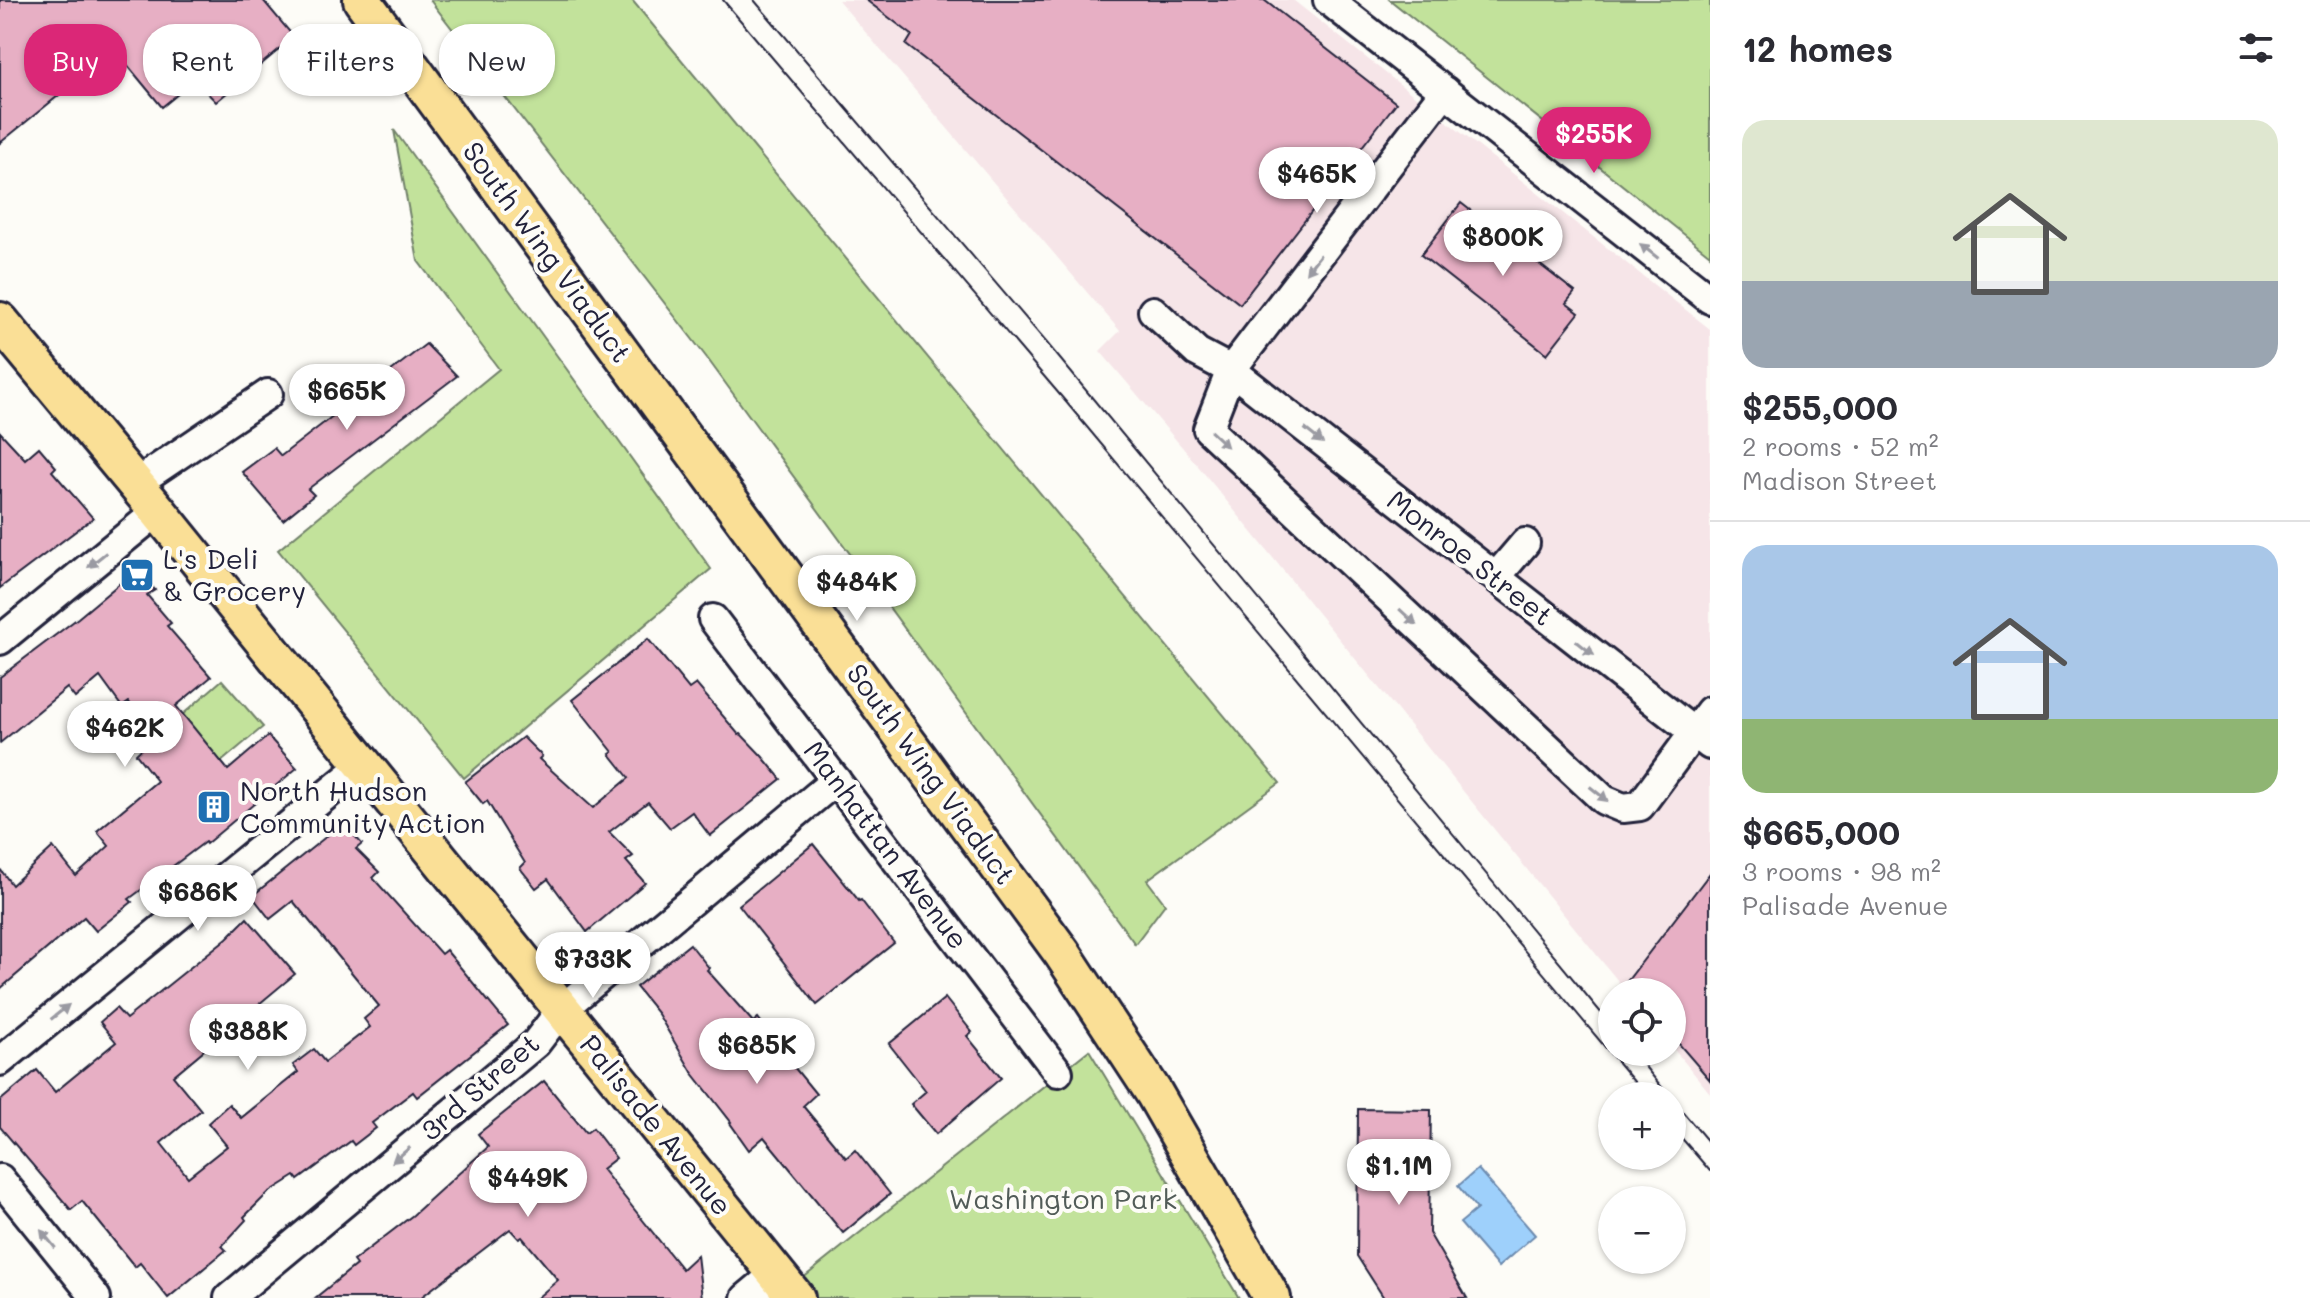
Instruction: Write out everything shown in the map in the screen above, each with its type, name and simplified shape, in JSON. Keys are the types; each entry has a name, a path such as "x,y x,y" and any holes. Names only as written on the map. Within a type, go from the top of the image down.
{"main road":[{"name":"South Wing Viaduct","path":"362,0 1062,953 1154,1093 1272,1298"},
{"name":"Palisade Avenue","path":"0,321 786,1286"}],"street":[{"path":"1328,0 1710,299"},
{"path":"1445,91 1231,370 1208,429 1604,800 1623,808 1640,806 1704,729"},
{"name":"Monroe Street","path":"1153,311 1197,352 1231,370 1496,577 1704,729"},
{"path":"0,640 147,498 268,394"},
{"path":"1496,577 1525,543"},
{"name":"Manhattan Avenue","path":"713,619 1058,1072"},
{"path":"0,1061 363,765"},
{"name":"3rd Street","path":"229,1298 536,1043 562,1009 836,780"},
{"path":"0,1179 96,1298"},
{"path":"746,1298 786,1286"}],"shaded area":[{"path":"838,0 1293,0 1710,329 1710,687 1688,715 1710,733 1710,1093 1686,1064 1686,978 1616,978 1194,461 1100,351 1120,331"}],"green space":[{"path":"430,0 632,0 1280,783 1147,880 1165,904 1135,944 707,358 504,96 555,96 555,24 449,24"},
{"path":"1390,0 1710,0 1710,255"},
{"path":"394,130 711,569 464,778 278,550 499,369 418,261"},
{"path":"222,680 263,727 221,762 182,715"},
{"name":"Washington Park","path":"1089,1050 1239,1298 778,1298"}],"water":[{"path":"1478,1169 1535,1235 1498,1267 1460,1223 1477,1209 1458,1186"}],"building":[{"path":"0,0 263,0 283,24 278,24 278,50 262,64 262,24 143,24 143,84 127,65 127,24 24,24 24,96 58,96 0,143"},
{"path":"866,0 1264,0 1396,103 1240,304 906,45 912,35"},
{"path":"153,96 175,96 162,107"},
{"path":"1461,203 1575,292 1566,303 1579,313 1547,354 1421,255"},
{"path":"426,344 457,376 308,489 314,495 283,520 242,472 274,448 281,456"},
{"path":"0,432 25,459 39,447 56,467 52,471 93,518 0,588"},
{"path":"137,569 155,590 147,595 171,623 167,626 211,677 176,706 228,770 268,736 297,768 206,844 129,899 132,902 96,931 84,917 0,989 0,869 12,885 53,847 76,876 109,846 97,831 157,781 136,754 151,740 129,702 122,707 100,677 75,698 67,688 0,743 0,677"},
{"path":"648,639 689,689 696,684 781,779 710,836 692,812 670,828 648,802 609,832 633,856 626,861 645,883 587,932 548,879 536,888 520,868 525,863 487,801 483,804 465,782 523,737 542,756 539,759 593,808 629,778 610,754 613,752 572,700"},
{"path":"343,823 362,844 356,849 379,872 373,878 441,954 446,950 508,1025 417,1097 413,1092 372,1123 376,1128 354,1145 351,1141 298,1180 295,1176 268,1193 222,1246 226,1250 168,1298 140,1263 135,1267 82,1201 71,1210 0,1127 0,1101 37,1070 55,1092 116,1042 100,1022 116,1008 126,1019 227,938 247,918 295,974 173,1076 201,1110 161,1143 188,1177 227,1146 208,1123 229,1104 241,1118 298,1072 293,1065 314,1049 325,1062 370,1027 364,1019 379,1006 293,901 270,919 252,896"},
{"path":"813,844 894,943 817,1005 739,905"},
{"path":"1710,873 1710,1080 1686,1052 1686,978 1630,978"},
{"path":"690,944 709,968 707,970 753,1022 758,1018 816,1094 803,1106 846,1158 855,1150 890,1194 843,1233 764,1137 749,1150 692,1072 658,1014 636,987"},
{"path":"945,998 972,1032 967,1036 1001,1078 936,1134 911,1104 926,1091 889,1044"},
{"path":"544,1081 586,1133 593,1128 616,1158 602,1169 682,1269 697,1255 702,1298 537,1298 558,1280 522,1237 519,1239 510,1229 420,1298 315,1298 356,1265 353,1261 413,1215 488,1147 478,1134"},
{"path":"1358,1109 1431,1110 1429,1233 1467,1298 1384,1298 1357,1256"}],"tram line":[{"path":"723,0 1066,402 1634,1082"},
{"path":"754,0 1046,342 1598,1009"},
{"path":"1644,1066 1658,1082"},
{"path":"1686,1116 1710,1144"},
{"path":"1686,1143 1710,1171"}],"place":[{"name":"L's Deli & Grocery","path":"137,575"},
{"name":"North Hudson Community Action","path":"214,807"}]}
